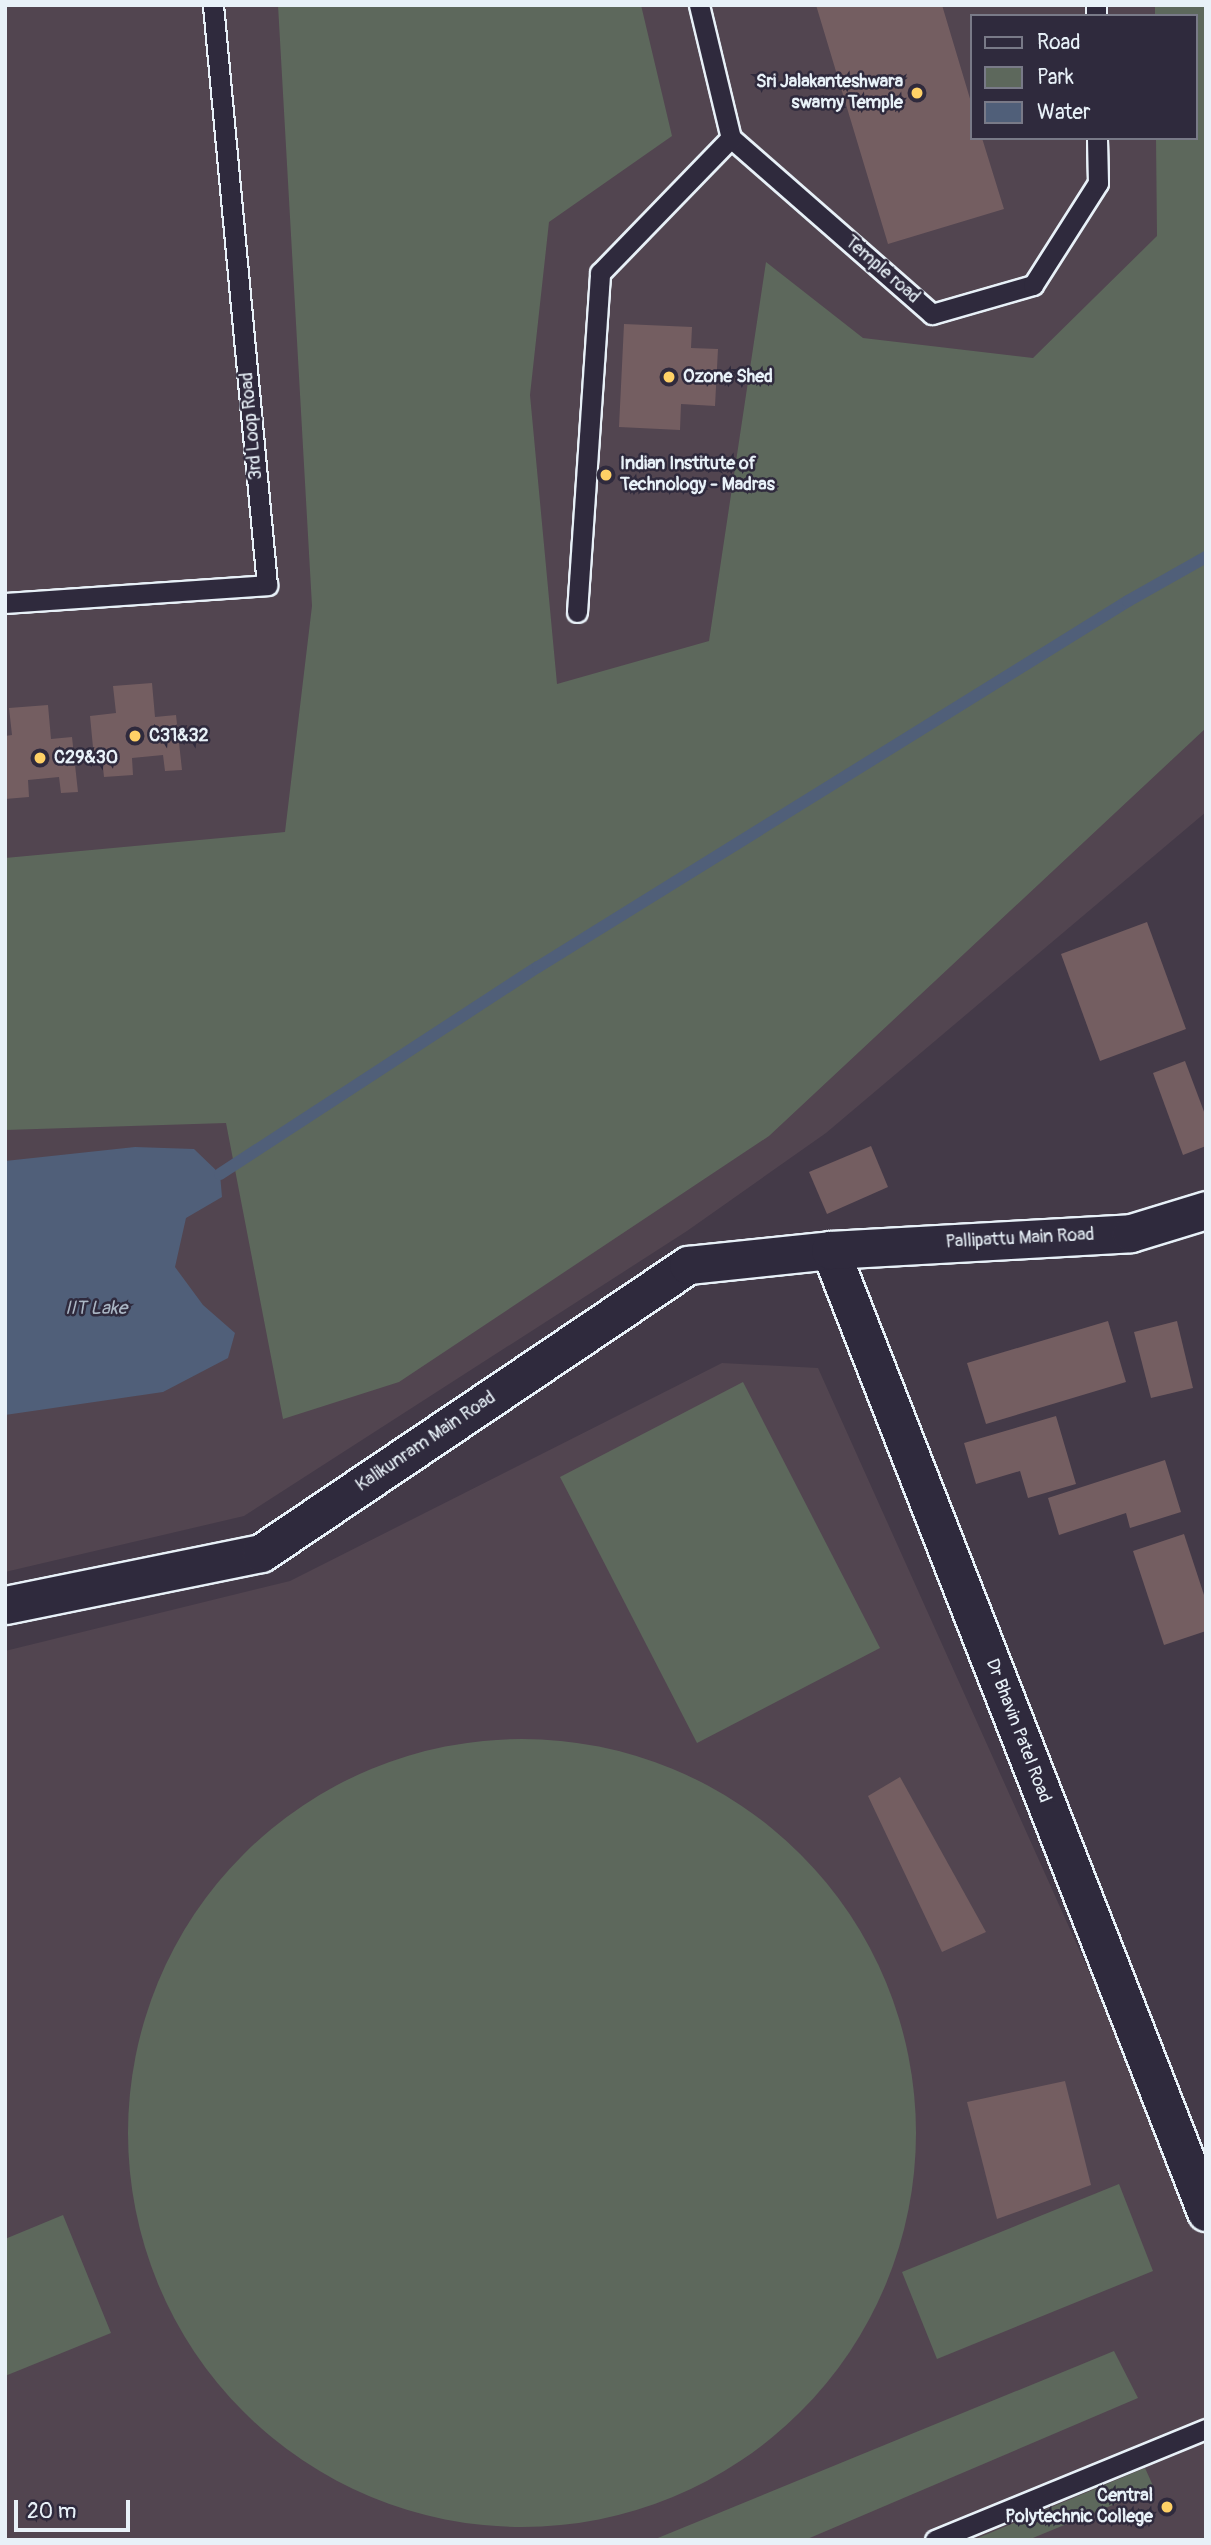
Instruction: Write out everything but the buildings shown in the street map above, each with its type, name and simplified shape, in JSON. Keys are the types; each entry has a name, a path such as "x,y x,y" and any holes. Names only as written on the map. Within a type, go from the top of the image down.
{"street":[{"name":"Pallipattu Main Road","path":"830,1250 1131,1233 1206,1210"},
{"name":"Kalikunram Main Road","path":"5,1605 261,1553 688,1265 830,1250"},
{"name":"Dr Bhavin Patel Road","path":"830,1250 1206,2211"}],"lane":[{"name":"3rd Loop Road","path":"5,603 267,585 213,5"},
{"path":"577,612 600,273 731,138 699,5"},
{"name":"Temple road","path":"731,138 932,314 1032,285 1098,183 1097,140"},
{"path":"934,2540 1206,2429"}],"shaded area":[{"name":"Indian Institute of Technology - Madras","path":"5,5 1206,5 1206,812 826,1133 687,1231 244,1516 5,1572"},
{"path":"722,1363 818,1368 1206,2232 1206,2540 5,2540 5,1651 290,1581"}],"green space":[{"path":"278,5 641,5 672,136 549,222 530,395 557,684 709,641 766,262 863,338 1033,358 1157,236 1156,140 1197,140 1197,14 1155,14 1155,5 1206,5 1206,728 769,1136 399,1382 283,1419 226,1123 5,1130 5,858 285,832 312,606"},
{"path":"743,1382 880,1648 697,1743 560,1477"},
{"path":"522,1739 599,1747 673,1769 708,1785 741,1805 801,1854 850,1914 870,1947 886,1982 908,2056 916,2133 908,2210 886,2284 870,2319 850,2352 801,2412 741,2461 708,2481 673,2497 599,2519 522,2527 445,2519 371,2497 336,2481 303,2461 243,2412 194,2352 174,2319 158,2284 136,2210 128,2133 136,2056 158,1982 174,1947 194,1914 243,1854 303,1805 336,1785 371,1769 445,1747"},
{"path":"1119,2184 1153,2271 937,2359 902,2272"},
{"path":"63,2215 111,2333 5,2376 5,2239"},
{"path":"1114,2351 1138,2398 805,2540 653,2540"},
{"path":"1145,2468 1154,2488 1028,2540 973,2540"}],"water":[{"name":"IIT Lake","path":"135,1147 194,1149 220,1174 222,1197 186,1218 175,1267 203,1305 235,1333 228,1358 163,1392 5,1415 5,1161"}],"waterway":[{"path":"220,1174 538,967 1128,601 1206,557"}],"place":[{"name":"Sri Jalakanteshwara swamy Temple","path":"917,93"},
{"name":"Ozone Shed","path":"669,377"},
{"name":"Indian Institute of Technology - Madras","path":"606,475"},
{"name":"C31&32","path":"135,736"},
{"name":"C29&30","path":"40,758"},
{"name":"Central Polytechnic College","path":"1167,2507"}]}
